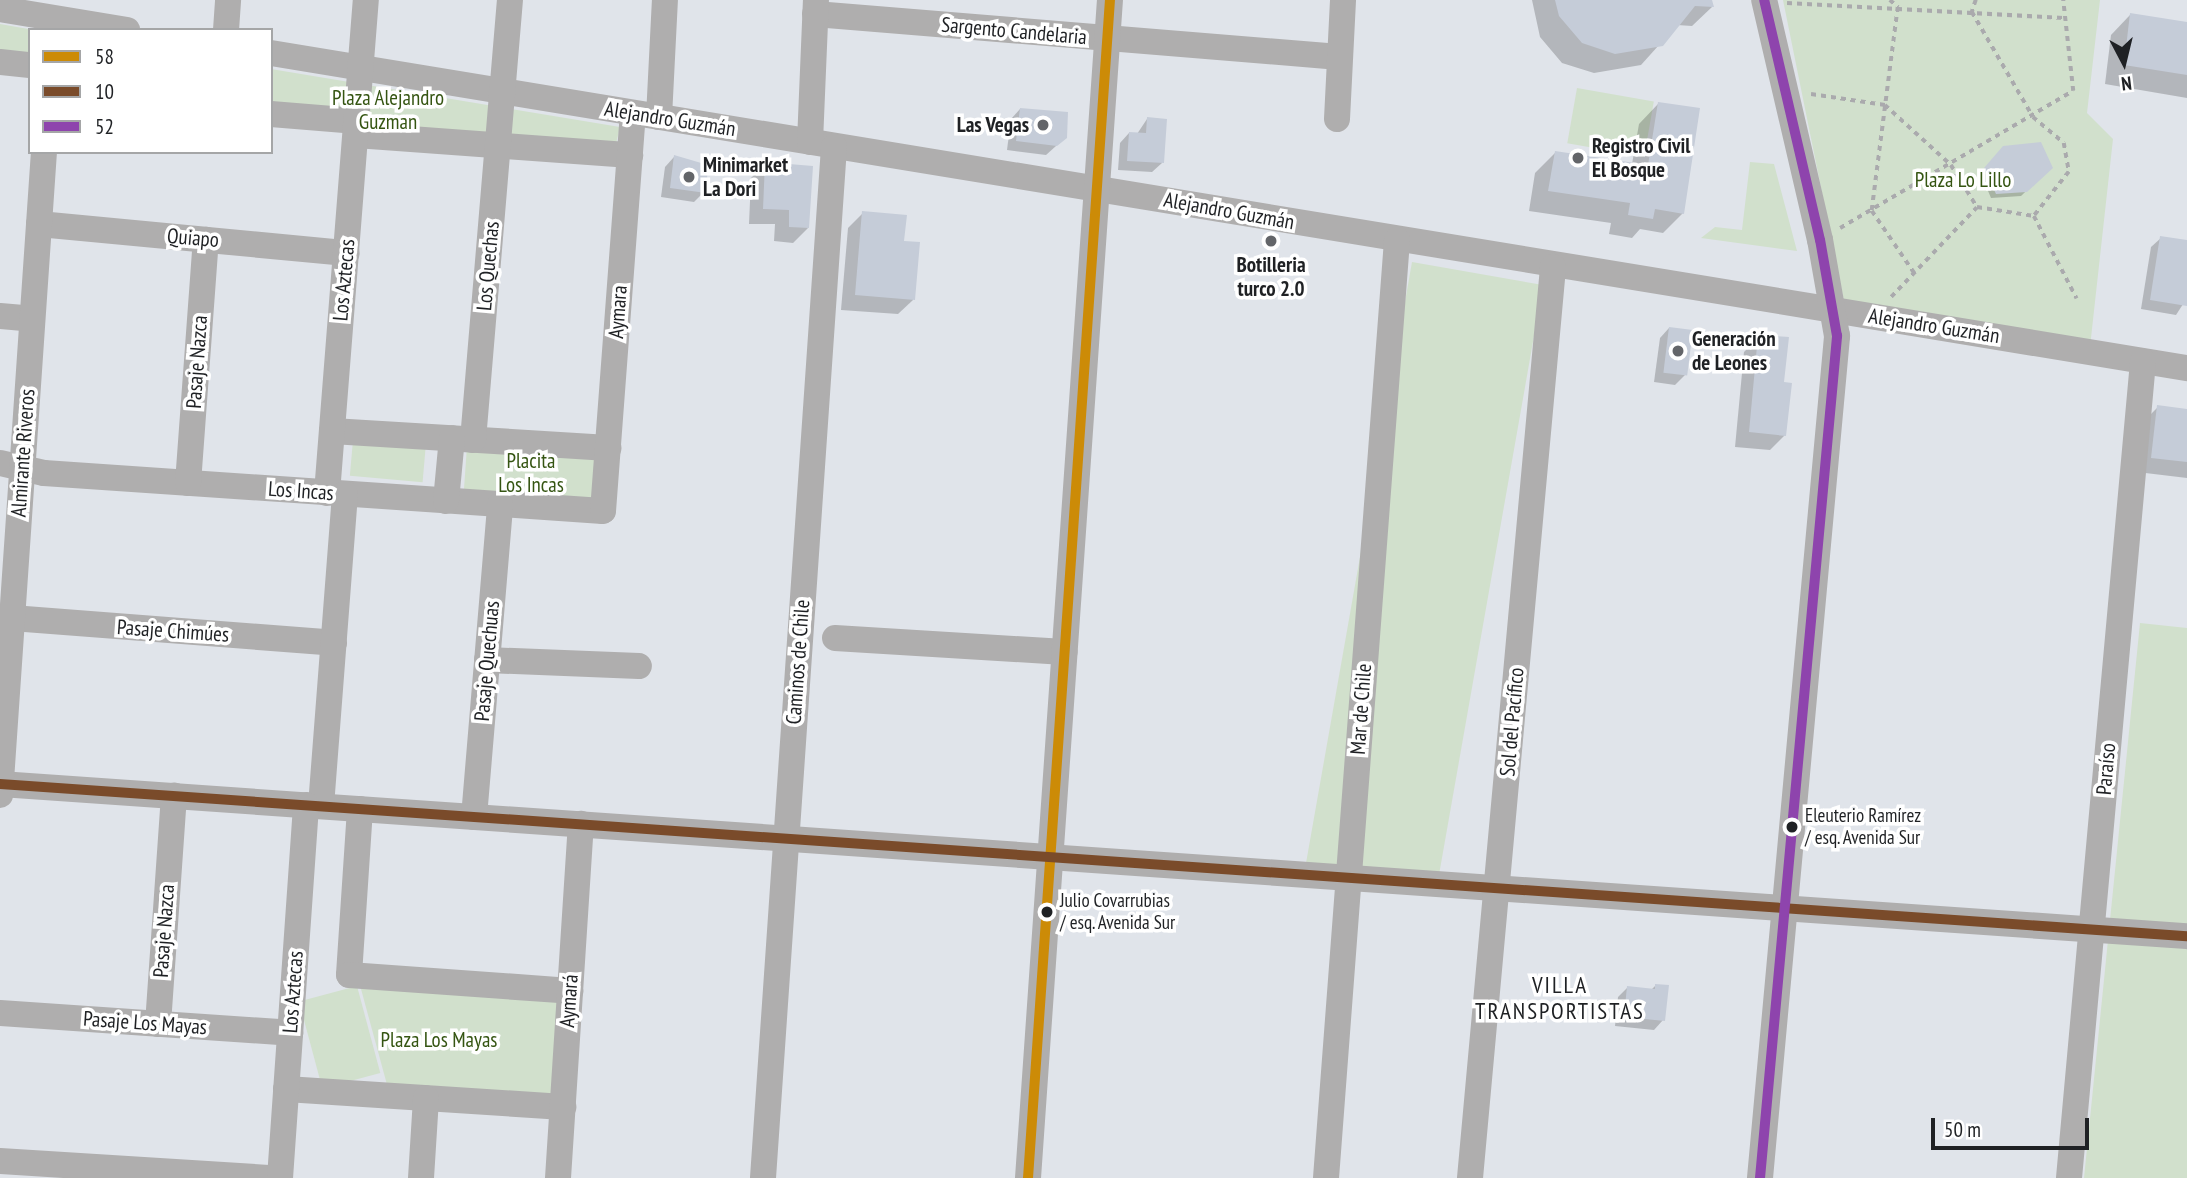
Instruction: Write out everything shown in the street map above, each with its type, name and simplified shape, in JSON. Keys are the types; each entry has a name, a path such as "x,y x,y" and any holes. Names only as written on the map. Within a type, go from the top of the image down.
{"street":[{"path":"226,28 228,0"},
{"name":"Los Aztecas","path":"280,1178 290,1033 313,806 334,643 336,493 332,431 366,0"},
{"name":"Los Quechas","path":"446,501 462,439 499,147 510,0"},
{"name":"Aymara","path":"603,511 630,155 646,115 665,0"},
{"path":"1028,1178 1110,0"},
{"path":"1337,119 1343,0"},
{"path":"1760,1178 1837,336 1835,310 1820,240 1764,1"},
{"name":"Sargento Candelaria","path":"816,7 1108,38 1339,57"},
{"name":"Caminos de Chile","path":"762,1178 786,839 822,144 816,7"},
{"path":"0,9 53,24 92,12 123,28"},
{"name":"Alejandro Guzmán","path":"273,53 1553,267 2187,368"},
{"path":"0,62 28,65"},
{"name":"Alejandro Guzmán","path":"273,114 499,147 630,155"},
{"name":"Almirante Riveros","path":"0,795 12,618 11,466 32,318 44,154"},
{"name":"Quiapo","path":"39,224 346,253"},
{"name":"Pasaje Nazca","path":"188,484 206,240"},
{"name":"Mar de Chile","path":"1326,1178 1397,240"},
{"name":"Sol del Pacífico","path":"1470,1178 1553,267"},
{"path":"0,316 32,318"},
{"name":"Paraíso","path":"2069,1178 2143,361"},
{"path":"332,431 608,448"},
{"name":"Los Incas","path":"11,466 188,484 603,511"},
{"name":"Pasaje Quechuas","path":"474,817 500,505"},
{"name":"Pasaje Chimúes","path":"12,618 334,643"},
{"path":"835,638 1065,652"},
{"path":"487,660 639,666"},
{"path":"0,784 1497,888 1784,911 2187,936"},
{"name":"Pasaje Nazca","path":"158,1024 174,796"},
{"path":"360,809 349,975 570,990"},
{"name":"Aymará","path":"558,1178 581,824"},
{"name":"Pasaje Los Mayas","path":"0,1013 290,1033"},
{"path":"286,1088 563,1107"},
{"path":"421,1178 426,1098"},
{"path":"0,1161 268,1178"}],"path":[{"path":"1891,0 1898,8 1872,211 1915,274"},
{"path":"1976,0 1972,12 2032,117 2064,143 2069,172 2034,215"},
{"path":"1820,240 2073,91 2063,0"},
{"path":"1764,1 2064,18"},
{"path":"1784,90 1885,105 1951,165 1977,207"},
{"path":"1977,207 2034,215"},
{"path":"1871,316 1915,274 1977,207"},
{"path":"2034,215 2077,299"}],"green space":[{"name":"Plaza Lo Lillo","path":"1783,0 2100,0 2087,113 2113,139 2090,347 1844,301"},
{"path":"0,24 28,29 28,61 0,57"},
{"name":"Plaza Alejandro Guzman","path":"273,69 620,127 615,148 364,130 273,108"},
{"path":"1577,88 1654,102 1644,157 1567,143"},
{"path":"1750,162 1774,164 1797,251 1701,238 1715,227 1742,230"},
{"path":"1412,262 1543,285 1436,891 1305,868"},
{"path":"353,440 426,446 423,482 350,476"},
{"name":"Placita Los Incas","path":"467,446 598,455 594,501 464,492"},
{"path":"2140,623 2187,628 2187,1178 2084,1178"},
{"name":"Plaza Los Mayas","path":"358,978 566,994 559,1103 389,1092"},
{"path":"357,986 380,1073 322,1088 299,1002"}],"building":[{"path":"1555,0 1712,0 1714,7 1695,6 1663,46 1615,54 1582,43 1559,16"},
{"path":"2130,13 2187,22 2187,75 2124,65"},
{"name":"Registro Civil El Bosque","path":"1658,102 1700,108 1684,214 1655,209 1653,219 1628,215 1630,203 1548,191 1555,151 1648,165"},
{"name":"Las Vegas","path":"1020,108 1068,112 1067,138 1057,146 1016,141"},
{"path":"1147,117 1167,119 1164,163 1127,161 1129,132 1146,133"},
{"path":"2041,142 2053,168 2027,192 1996,194 1984,168 2003,146"},
{"name":"Minimarket La Dori","path":"674,155 708,165 706,193 670,188"},
{"path":"765,162 813,166 809,228 789,227 789,210 763,209"},
{"path":"862,211 907,215 904,241 920,242 915,300 855,295"},
{"path":"2160,236 2187,240 2187,306 2150,300"},
{"name":"Generación de Leones","path":"1669,327 1693,330 1687,376 1663,373"},
{"path":"1758,335 1789,337 1784,382 1792,383 1786,436 1749,432"},
{"path":"2157,405 2187,409 2187,462 2151,458"},
{"path":"1655,984 1669,985 1665,1021 1624,1017 1627,986 1655,989"}],"transit line":[{"name":"58","path":"1028,1178 1110,0"},
{"name":"52","path":"1760,1178 1837,336 1820,240 1764,0"},
{"name":"10","path":"0,784 2187,936"}],"place":[{"name":"Las Vegas","path":"1043,125"},
{"name":"Registro Civil El Bosque","path":"1578,158"},
{"name":"Minimarket La Dori","path":"689,177"},
{"name":"Botilleria turco 2.0","path":"1271,241"},
{"name":"Generación de Leones","path":"1678,351"},
{"name":"Eleuterio Ramírez / esq. Avenida Sur","path":"1792,827"},
{"name":"Julio Covarrubias / esq. Avenida Sur","path":"1047,912"}],"district":[{"name":"VILLA TRANSPORTISTAS","path":"1560,998"}]}
